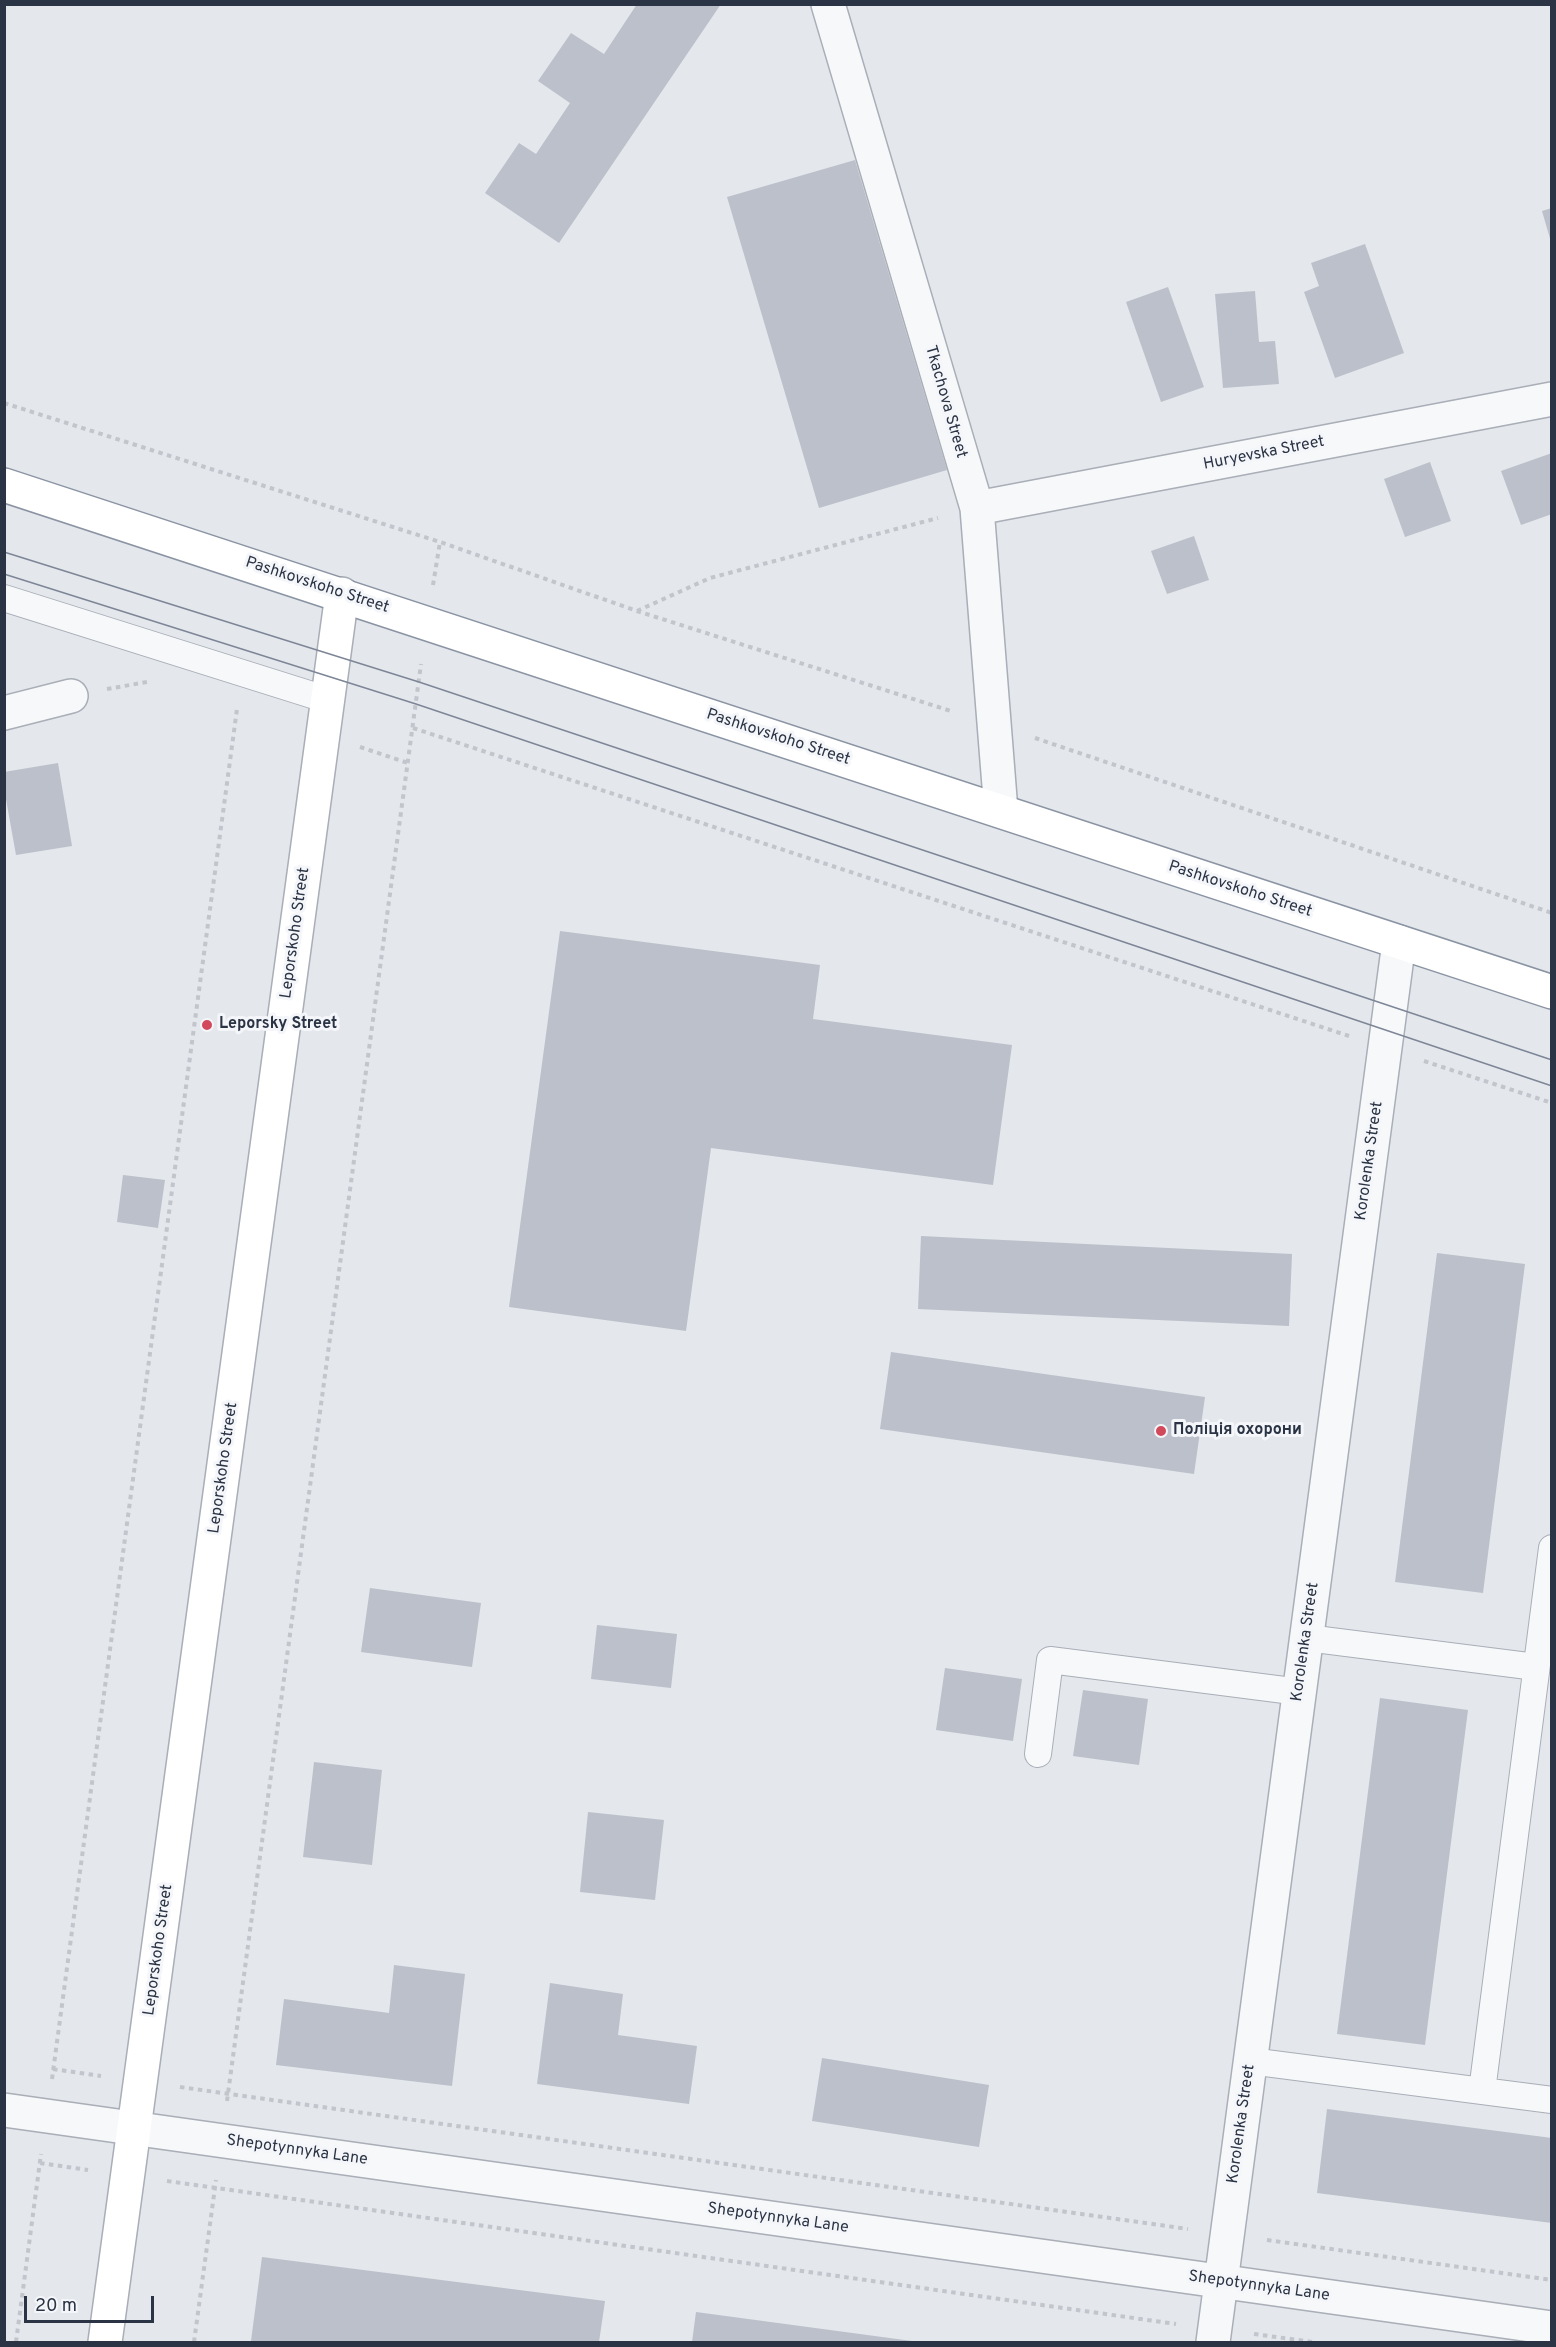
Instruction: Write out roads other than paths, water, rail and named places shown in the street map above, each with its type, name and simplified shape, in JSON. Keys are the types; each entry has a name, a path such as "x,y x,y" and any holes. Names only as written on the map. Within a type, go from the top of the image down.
{"main road":[{"name":"Pashkovskoho Street","path":"4,486 342,594 1551,992"},
{"name":"Leporskoho Street","path":"105,2343 342,594"}],"street":[{"name":"Tkachova Street","path":"828,4 977,508 1001,812"},
{"name":"Huryevska Street","path":"977,508 1551,399"},
{"path":"4,713 71,696"},
{"name":"Korolenka Street","path":"1214,2336 1399,942"},
{"name":"Shepotynnyka Lane","path":"4,2110 1551,2328"}],"lane":[{"path":"4,598 327,700"},
{"path":"1482,2091 1551,1548"},
{"path":"1307,1638 1536,1667"},
{"path":"1038,1754 1050,1660 1300,1692"},
{"path":"1250,2061 1551,2100"}],"tram line":[{"path":"4,552 419,682 1552,1060"},
{"path":"4,574 416,704 1552,1086"}],"place":[{"name":"Leporsky Street","path":"207,1025"},
{"name":"Поліція охорони","path":"1161,1431"}]}
